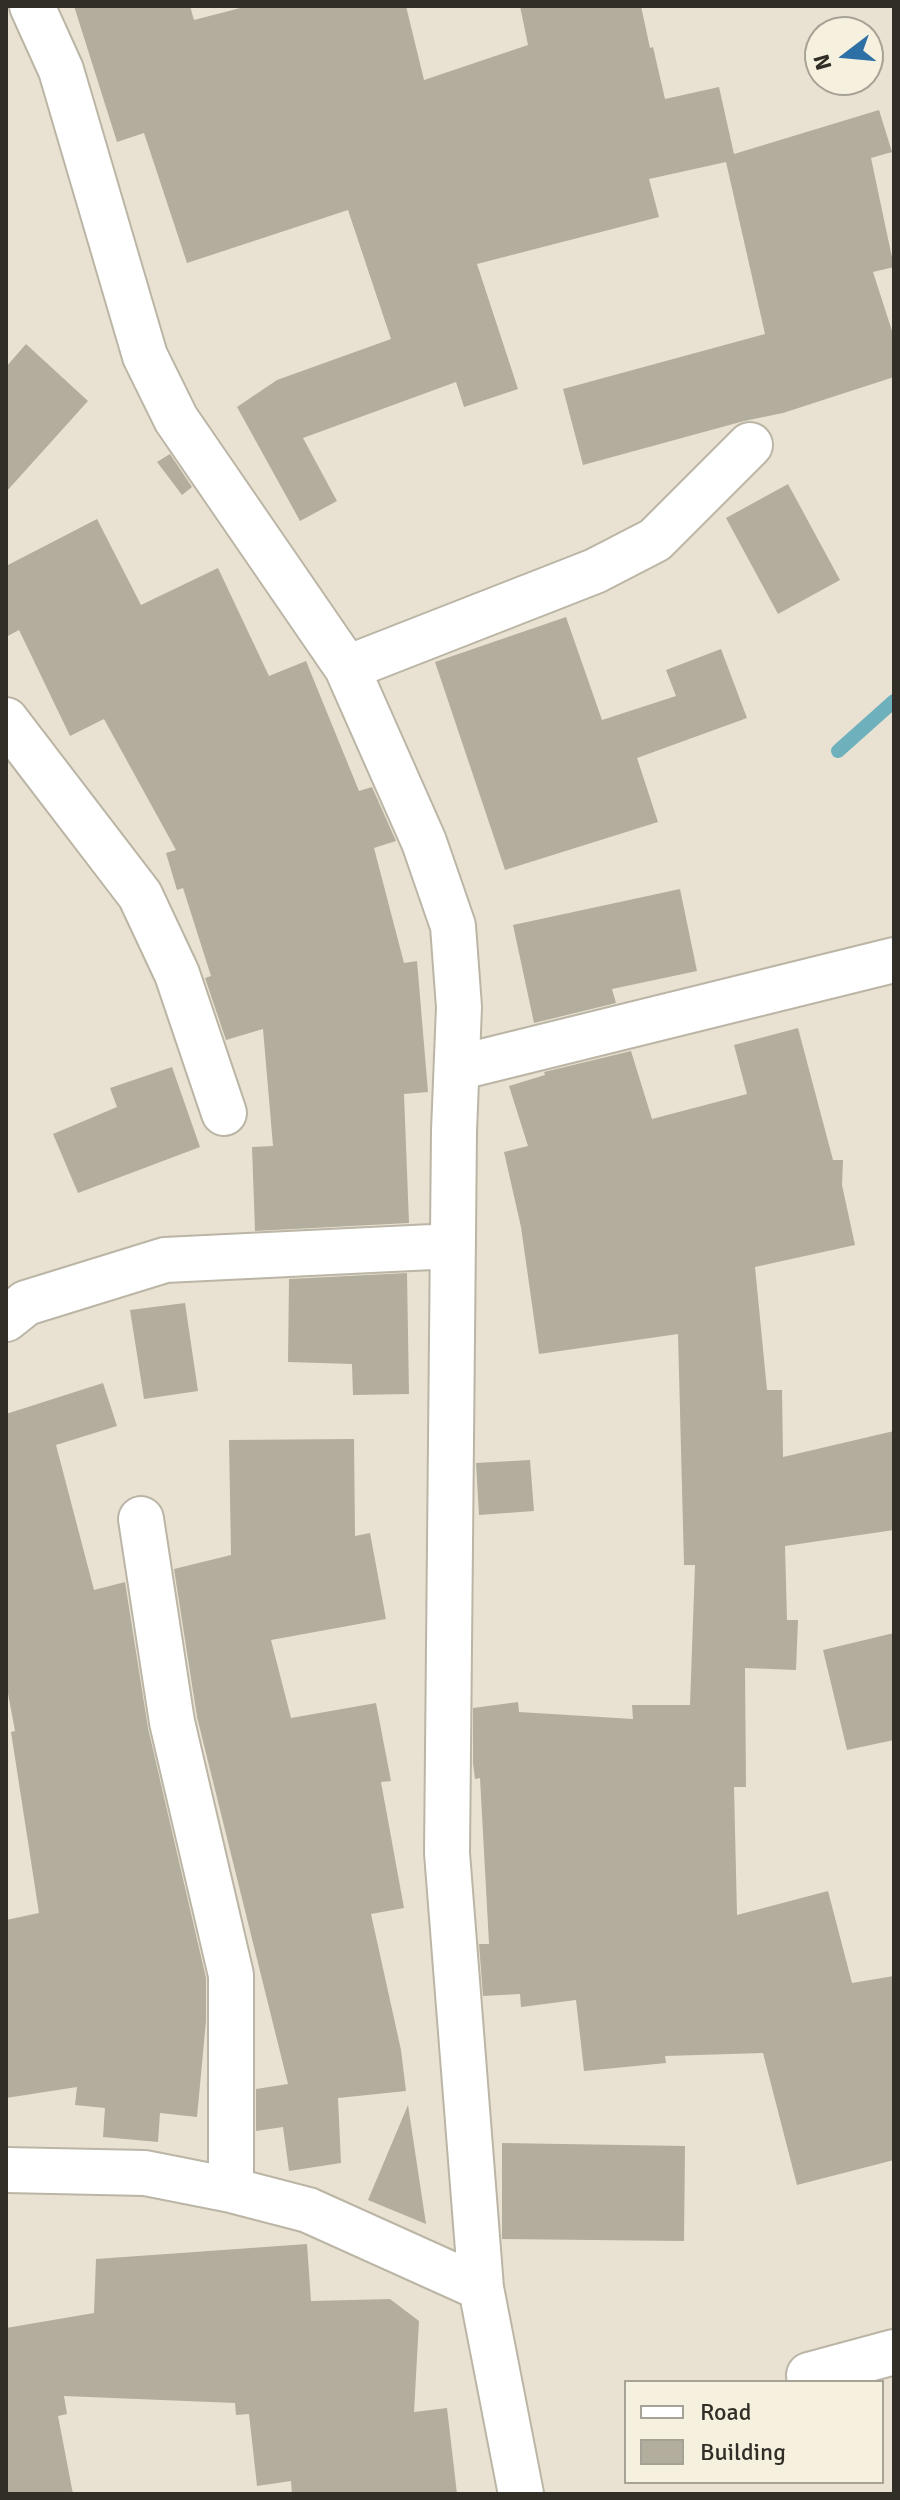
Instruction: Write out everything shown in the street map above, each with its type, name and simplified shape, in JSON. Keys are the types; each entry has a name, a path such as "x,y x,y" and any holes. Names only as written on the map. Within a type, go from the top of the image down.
{"street":[{"path":"32,6 61,70 145,356 176,419 347,668 424,842 453,926 459,1007 453,1246 447,1853 481,2288 521,2494"},
{"path":"347,668 595,571 655,540 750,445"},
{"path":"10,736 140,895 177,974 224,1113"},
{"path":"457,1068 894,960"},
{"path":"6,1319 26,1303 165,1260 453,1246"},
{"path":"141,1519 172,1722 231,1975 231,2190"},
{"path":"6,2170 145,2173 231,2190 308,2210 481,2288"},
{"path":"809,2375 894,2352"}],"building":[{"path":"74,6 190,6 194,20 248,6 406,6 424,80 528,45 520,6 641,6 665,99 719,87 734,154 879,110 892,152 871,158 894,267 873,272 894,337 894,377 783,413 583,465 563,389 765,334 726,162 649,179 659,217 477,264 518,389 464,407 456,382 303,438 337,501 300,521 237,407 277,380 391,339 348,210 187,263 144,133 117,142"},
{"path":"26,344 88,401 6,492 6,367"},
{"path":"170,454 192,487 182,495 157,462"},
{"path":"788,484 840,580 778,614 726,518"},
{"path":"97,519 141,605 218,568 269,676 306,661 359,791 372,787 396,841 374,848 404,963 417,961 428,1092 404,1094 409,1223 255,1231 252,1147 273,1146 263,1029 226,1040 205,978 211,976 183,888 177,890 166,853 176,850 104,719 70,736 19,630 6,637 6,566"},
{"path":"566,617 602,720 676,696 666,670 721,649 747,718 637,758 658,822 505,870 435,662"},
{"path":"680,889 697,971 612,989 616,1003 534,1023 513,925"},
{"path":"798,1028 833,1160 843,1160 842,1185 855,1245 755,1267 767,1390 782,1390 783,1457 894,1431 894,1530 785,1546 787,1620 798,1620 796,1670 745,1668 746,1787 734,1787 737,1915 828,1891 852,1983 894,1976 894,2160 797,2185 763,2053 665,2056 666,2063 584,2071 576,2000 521,2007 520,1994 483,1996 479,1944 489,1944 480,1778 475,1779 473,1763 473,1708 518,1702 519,1712 633,1719 632,1705 690,1705 695,1565 684,1565 678,1334 539,1354 521,1227 504,1152 528,1146 509,1086 545,1075 544,1072 631,1051 652,1119 747,1094 734,1045"},
{"path":"172,1067 200,1147 78,1193 53,1134 117,1107 110,1088"},
{"path":"407,1273 409,1394 353,1395 352,1364 288,1362 289,1279"},
{"path":"185,1303 198,1391 144,1399 130,1310"},
{"path":"103,1383 117,1426 56,1445 94,1590 125,1582 148,1728 206,1978 206,2021 197,2117 160,2113 158,2142 103,2137 105,2108 75,2105 77,2087 6,2098 6,1920 39,1913 6,1683 6,1414"},
{"path":"354,1439 355,1536 370,1533 386,1619 271,1640 291,1718 376,1703 391,1781 381,1782 404,1908 371,1914 401,2050 406,2091 338,2098 341,2163 289,2171 283,2127 256,2131 256,2089 288,2084 197,1717 174,1569 231,1555 229,1440"},
{"path":"530,1460 534,1511 479,1515 476,1463"},
{"path":"894,1633 894,1740 847,1750 823,1650"},
{"path":"408,2105 426,2224 368,2200"},
{"path":"502,2143 685,2146 684,2241 502,2239"},
{"path":"307,2244 311,2301 390,2299 419,2321 414,2412 447,2408 457,2494 292,2494 291,2481 257,2486 249,2414 236,2415 235,2403 64,2396 67,2414 58,2416 73,2494 6,2494 6,2328 94,2313 96,2259"}],"waterway":[{"path":"838,751 894,701"}]}
